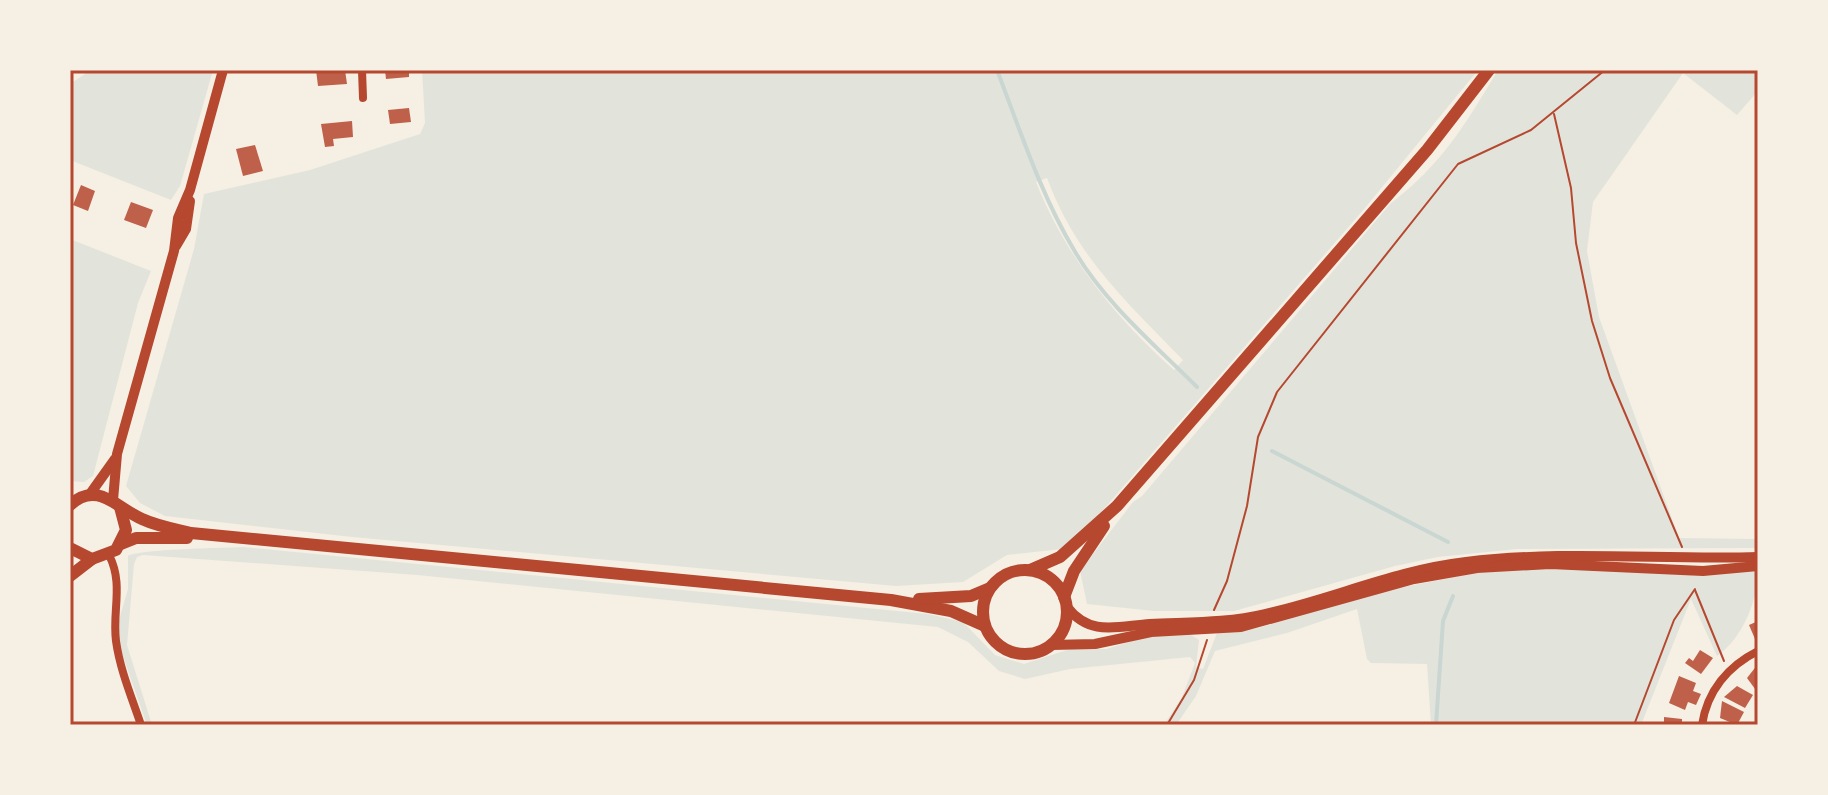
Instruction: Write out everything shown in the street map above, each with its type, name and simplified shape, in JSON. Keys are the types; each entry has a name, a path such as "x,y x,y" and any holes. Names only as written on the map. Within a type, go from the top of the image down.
{"main road":[{"path":"891,600 959,598 990,588 1012,571 1030,570 1060,557 1117,506 1427,150 1489,70"},
{"path":"70,505 81,495 117,504 165,527 230,539"},
{"path":"117,504 126,525 121,544"},
{"path":"990,588 982,611 985,626 993,639 1010,651 1031,653 1051,645 1065,624 1066,602 1074,571 1117,506"},
{"path":"70,576 92,559 109,555 121,544 146,537 230,539 891,600 951,611 985,626"},
{"path":"70,548 92,559"},
{"path":"1030,570 1054,581 1066,602"}],"street":[{"path":"81,495 103,481 117,454 174,251 178,218 190,190 223,70"},
{"path":"362,70 363,98"},
{"path":"117,454 117,504"},
{"path":"109,555 117,573 115,637 119,659 141,725"},
{"path":"1066,602 1082,623 1101,629 1209,626 1267,614 1393,576 1464,562 1537,557 1758,557"},
{"path":"1051,645 1095,644 1151,632 1265,622 1402,582 1477,568 1550,564 1703,571 1758,566"},
{"path":"1702,725 1709,700 1731,668 1758,651"}],"path":[{"path":"1167,725 1194,680 1235,551 1258,437 1277,392 1458,164 1531,130 1605,70"},
{"path":"1554,113 1571,188 1576,243 1592,321 1610,378 1682,553"},
{"path":"1634,725 1674,620 1695,589 1722,659 1731,668"}],"shaded area":[{"path":"91,70 213,70 180,186 171,200 70,160 70,84"},
{"path":"422,70 1478,70 1365,208 1090,525 1062,549 1007,555 963,582 896,586 352,537 165,516 140,503 126,486 194,249 204,194 310,170 420,134 425,123","holes":["1047,178 1059,206 1104,276 1183,360 1174,370 1132,329 1094,284 1062,235 1036,182"]},
{"path":"1498,70 1758,70 1758,91 1737,115 1683,73 1593,202 1587,251 1599,317 1679,538 1758,539 1758,548 1517,549 1438,557 1234,611 1154,611 1087,604 1080,571 1133,502 1142,496 1390,204 1438,159"},
{"path":"70,239 151,271 138,303 93,476 84,482 70,481"},
{"path":"244,547 928,614 963,622 995,655 1024,664 1070,649 1106,649 1149,636 1191,635 1199,640 1196,667 1203,669 1217,633 1258,628 1387,590 1477,573 1537,569 1654,571 1700,576 1758,570 1755,594 1747,618 1734,639 1717,656 1691,599 1641,725 1431,725 1427,664 1371,663 1367,659 1357,609 1287,633 1215,651 1196,696 1176,725 1164,725 1182,697 1195,663 1190,657 1070,669 1025,679 999,671 968,642 938,627 417,575 143,555 137,557 134,564 127,645 152,725 147,725 119,645 119,620 128,589 128,556 164,550"}],"building":[{"path":"316,70 345,70 347,84 318,86"},
{"path":"385,70 409,70 409,77 386,79"},
{"path":"409,108 411,122 390,124 388,110"},
{"path":"352,121 353,137 333,139 334,146 325,147 321,124"},
{"path":"255,145 263,171 243,176 236,149"},
{"path":"81,185 95,191 88,211 73,205"},
{"path":"131,202 153,210 146,228 124,220"},
{"path":"1758,621 1758,638 1755,639 1749,625"},
{"path":"1700,650 1713,658 1701,674 1685,663 1689,658 1693,661"},
{"path":"1758,664 1758,693 1747,678"},
{"path":"1679,676 1696,683 1693,691 1701,694 1696,705 1688,702 1685,710 1669,703"},
{"path":"1737,686 1753,695 1745,708 1724,697"},
{"path":"1722,701 1744,712 1737,725 1720,718"},
{"path":"1664,717 1682,719 1682,725 1664,725"}],"waterway":[{"path":"997,70 1041,185 1074,250 1115,305 1197,387"},
{"path":"1272,451 1448,542"},
{"path":"1436,725 1443,621 1453,596"}]}
